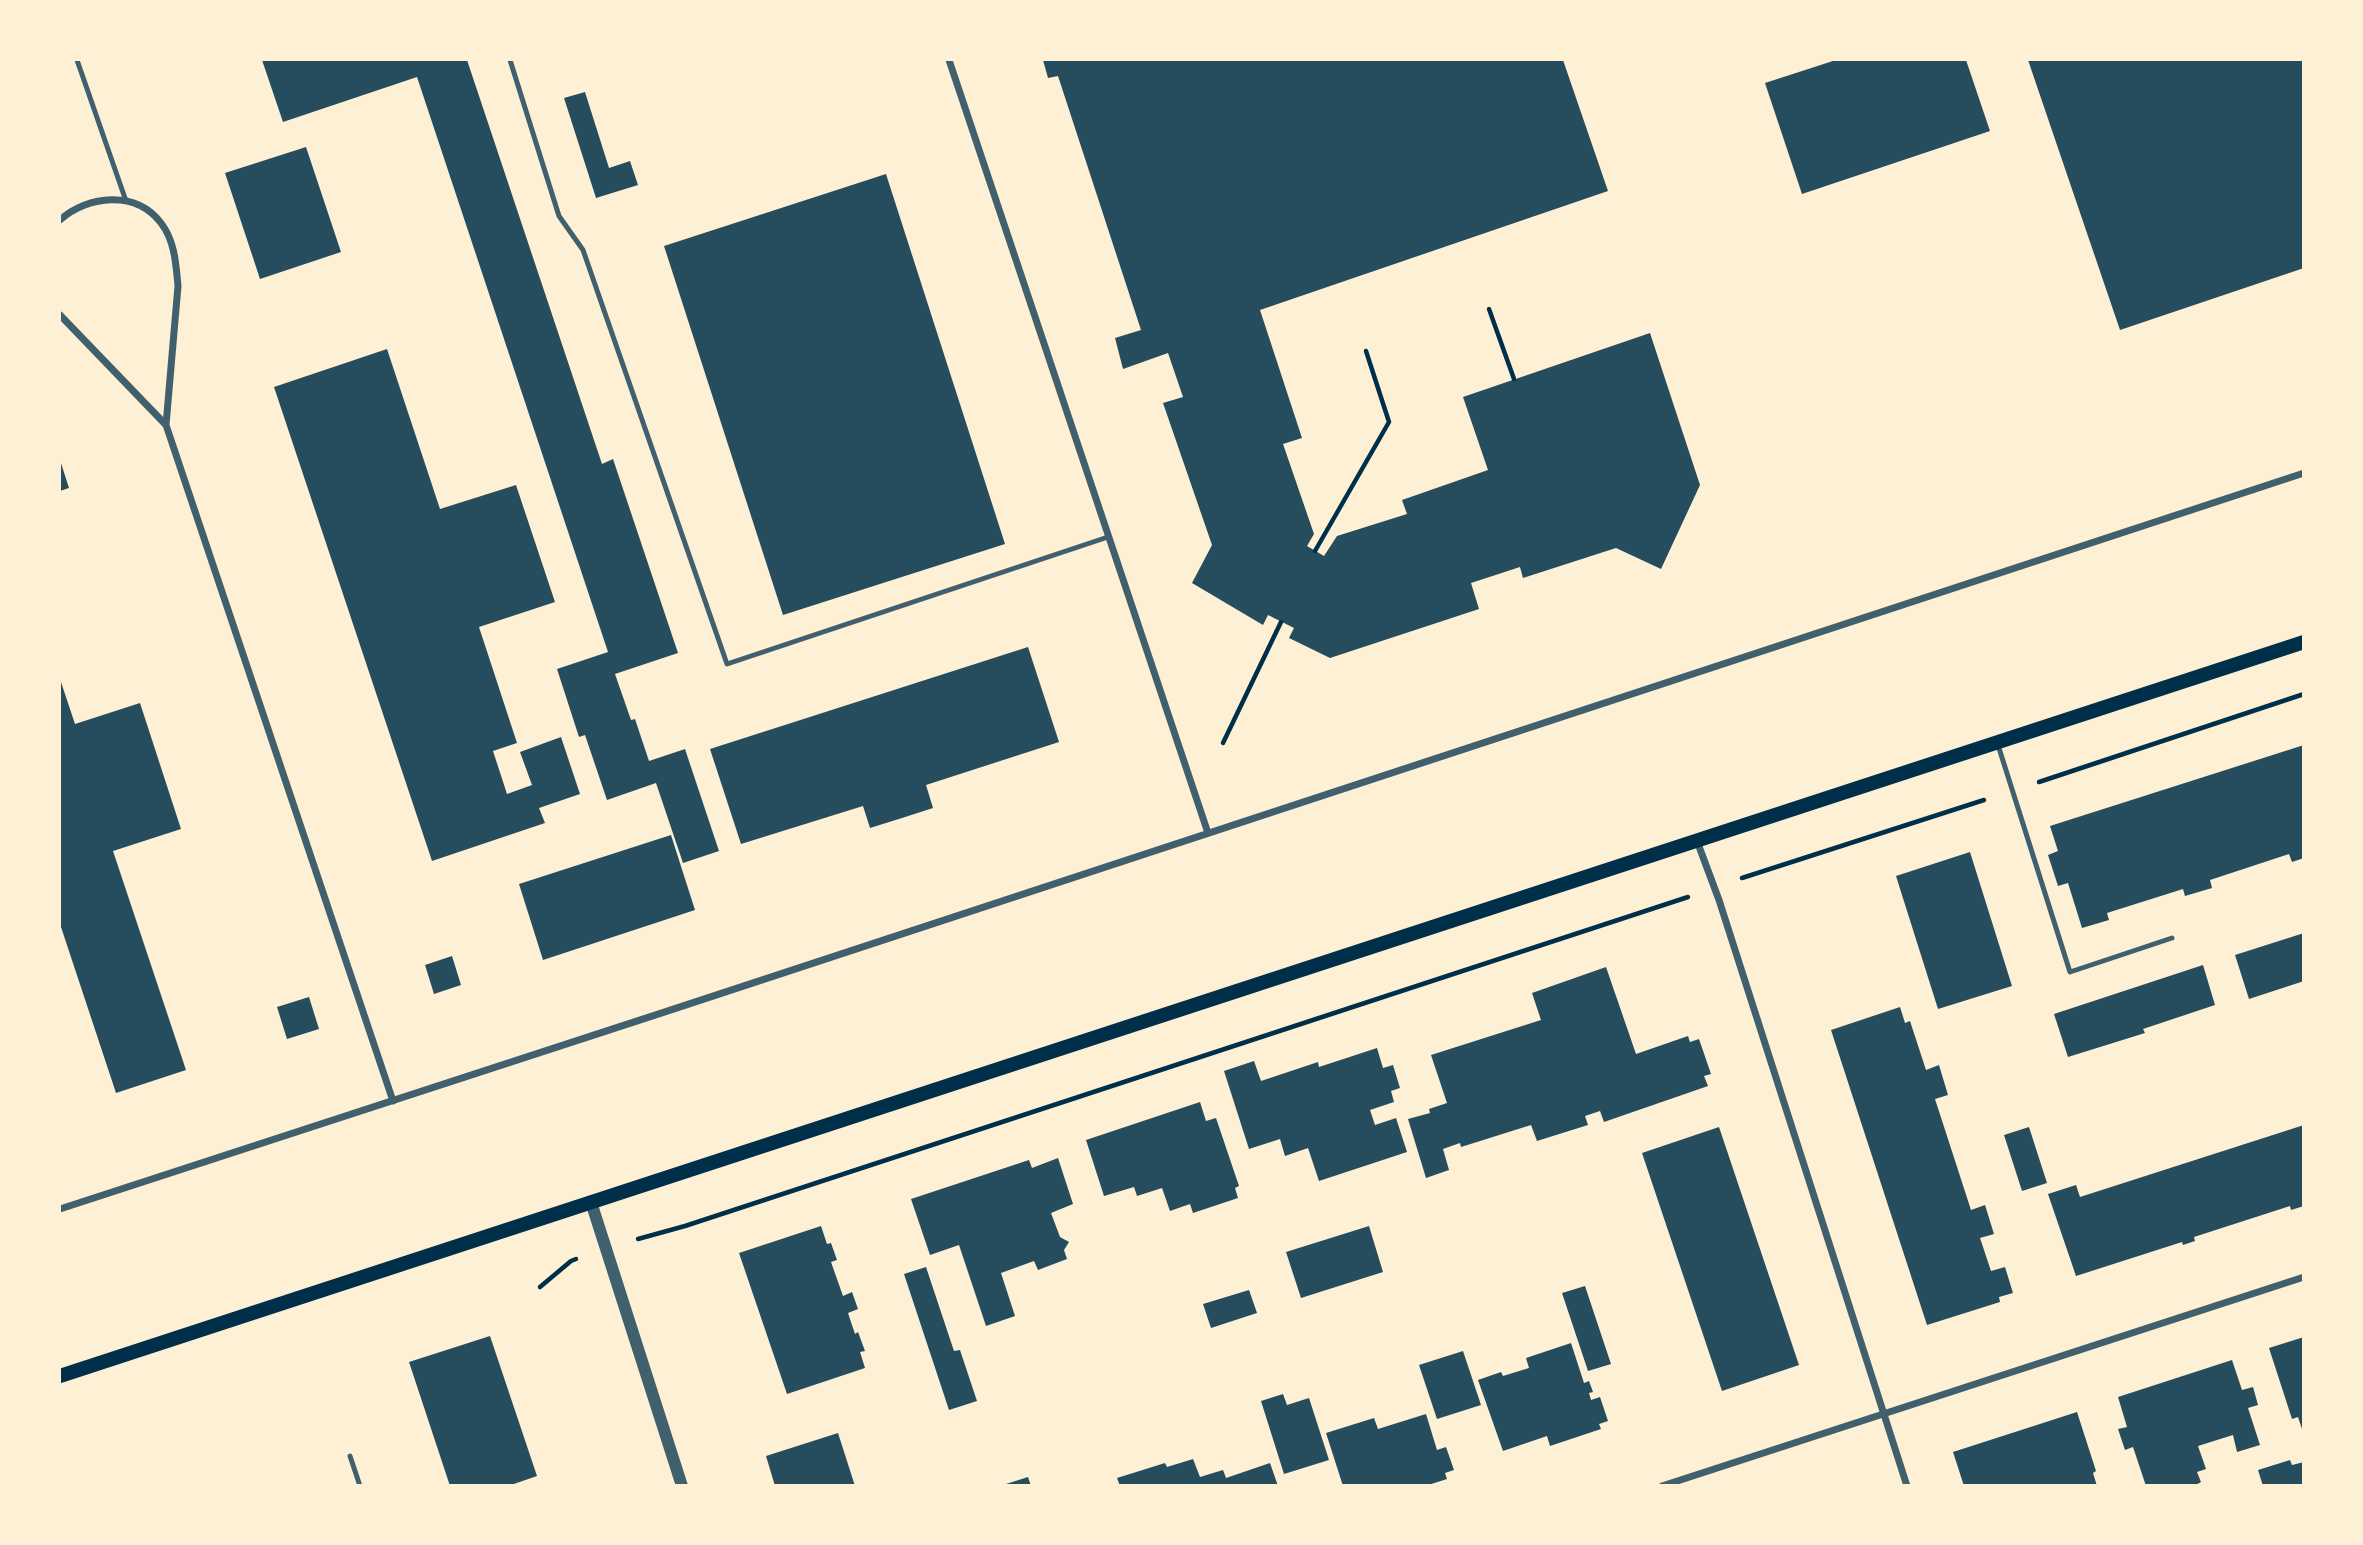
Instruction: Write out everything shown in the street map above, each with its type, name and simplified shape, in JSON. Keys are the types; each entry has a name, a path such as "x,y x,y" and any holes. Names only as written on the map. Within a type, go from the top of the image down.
{"main road":[{"path":"60,1376 2304,642"}],"street":[{"path":"949,60 1208,833"},
{"path":"60,220 81,205 100,199 126,201 144,209 161,223 172,244 177,286 166,425 393,1101"},
{"path":"60,314 166,425"},
{"path":"60,1209 2304,472"},
{"path":"1697,841 1719,900 1907,1486"},
{"path":"591,1202 682,1486"},
{"path":"1662,1486 2304,1277"}],"lane":[{"path":"77,60 126,201"},
{"path":"510,60 559,216 583,250 727,664 1108,537"},
{"path":"1997,742 2070,972 2172,938"},
{"path":"350,1456 360,1486"}],"path":[{"path":"1489,309 1514,379"},
{"path":"1315,551 1390,422 1366,351"},
{"path":"1223,743 1281,622"},
{"path":"641,1238 1688,896"},
{"path":"540,1287 570,1261"}],"building":[{"path":"262,60 467,60 602,464 613,459 678,653 615,674 631,720 635,719 649,761 685,749 719,851 683,863 656,783 607,800 585,735 579,737 557,669 608,652 417,77 283,122"},
{"path":"1043,60 1563,60 1608,191 1260,310 1302,438 1283,444 1314,534 1307,546 1324,556 1337,536 1407,514 1402,500 1488,470 1463,397 1650,333 1700,485 1661,569 1616,548 1523,578 1520,567 1471,583 1479,609 1330,658 1289,638 1294,628 1268,615 1263,625 1192,583 1212,545 1163,403 1183,397 1168,353 1123,369 1115,338 1141,330 1058,76 1048,78"},
{"path":"1836,60 1966,60 1990,131 1802,194 1765,83"},
{"path":"2028,60 2304,60 2304,268 2120,330"},
{"path":"585,92 609,168 630,161 638,185 596,198 564,98"},
{"path":"306,147 341,252 260,279 225,173"},
{"path":"886,174 1005,544 783,615 664,246"},
{"path":"387,349 440,509 516,485 555,602 479,627 517,743 493,751 507,794 532,785 520,752 561,737 580,794 539,808 545,823 432,861 274,387"},
{"path":"60,460 69,488 60,491"},
{"path":"1028,647 1059,742 926,785 933,808 902,818 870,828 863,806 741,844 710,749"},
{"path":"60,679 75,724 140,703 181,829 113,851 186,1070 116,1093 60,924"},
{"path":"2304,745 2304,858 2292,862 2289,854 2210,880 2212,888 2185,896 2183,889 2107,913 2109,920 2082,928 2068,883 2058,886 2048,855 2058,851 2050,826"},
{"path":"671,835 695,910 543,960 519,884"},
{"path":"1970,852 2012,986 1938,1009 1896,876"},
{"path":"2304,933 2304,981 2249,999 2235,955"},
{"path":"452,956 461,985 434,994 425,965"},
{"path":"2203,965 2215,1005 2143,1029 2145,1033 2068,1057 2054,1014"},
{"path":"1606,967 1636,1054 1688,1036 1690,1042 1699,1039 1711,1074 1704,1076 1708,1086 1604,1122 1600,1111 1585,1116 1588,1125 1537,1141 1531,1125 1461,1147 1460,1143 1443,1149 1449,1170 1426,1178 1408,1119 1430,1113 1429,1109 1447,1103 1431,1055 1541,1020 1532,993"},
{"path":"309,997 319,1029 287,1039 277,1007"},
{"path":"1900,1007 1905,1023 1910,1021 1926,1070 1939,1065 1948,1095 1935,1099 1971,1210 1985,1205 1994,1234 1980,1238 1991,1271 2005,1267 2013,1293 1999,1297 2000,1302 1927,1325 1831,1030"},
{"path":"1377,1048 1383,1068 1393,1065 1400,1088 1391,1091 1394,1102 1370,1110 1375,1125 1396,1118 1407,1152 1319,1181 1308,1148 1285,1156 1280,1139 1249,1149 1224,1071 1254,1061 1261,1081 1318,1062 1319,1067"},
{"path":"1200,1102 1206,1121 1216,1118 1239,1186 1235,1188 1238,1198 1193,1213 1190,1204 1170,1211 1162,1188 1137,1196 1134,1187 1104,1196 1086,1140"},
{"path":"2304,1125 2304,1206 2291,1210 2290,1206 2194,1237 2195,1241 2183,1245 2182,1242 2076,1276 2048,1194 2076,1185 2080,1197"},
{"path":"1719,1127 1799,1365 1722,1391 1642,1153"},
{"path":"2029,1127 2047,1183 2022,1191 2004,1135"},
{"path":"1058,1158 1073,1204 1051,1213 1060,1237 1069,1242 1064,1250 1067,1259 1038,1270 1034,1261 1001,1273 1015,1316 986,1326 959,1245 930,1255 911,1199 1029,1160 1032,1168"},
{"path":"821,1226 827,1244 831,1243 837,1260 831,1262 843,1296 852,1292 858,1309 848,1313 855,1334 858,1332 865,1351 860,1352 865,1368 787,1394 739,1253"},
{"path":"1369,1226 1383,1272 1301,1298 1286,1252"},
{"path":"926,1267 954,1351 960,1350 977,1401 949,1410 904,1274"},
{"path":"1585,1286 1611,1364 1588,1371 1562,1293"},
{"path":"1249,1290 1257,1313 1211,1328 1203,1304"},
{"path":"490,1336 537,1476 508,1486 450,1486 409,1362"},
{"path":"2304,1337 2303,1432 2298,1417 2292,1419 2269,1348"},
{"path":"1571,1343 1584,1383 1589,1381 1593,1392 1589,1393 1591,1400 1600,1397 1608,1421 1599,1424 1601,1429 1550,1446 1547,1436 1503,1451 1478,1380 1501,1372 1503,1376 1529,1368 1526,1358"},
{"path":"1463,1351 1481,1405 1437,1419 1419,1365"},
{"path":"2232,1360 2242,1390 2253,1387 2258,1405 2248,1408 2260,1445 2237,1452 2233,1435 2198,1446 2206,1469 2197,1472 2201,1482 2194,1486 2146,1486 2133,1447 2125,1450 2118,1429 2127,1427 2118,1397"},
{"path":"1283,1394 1287,1405 1309,1398 1329,1460 1284,1474 1261,1401"},
{"path":"2077,1412 2096,1471 2093,1473 2097,1486 1964,1486 1953,1452"},
{"path":"1426,1414 1437,1450 1446,1447 1454,1470 1445,1473 1447,1479 1425,1486 1343,1486 1326,1433 1374,1418 1378,1429"},
{"path":"838,1433 855,1486 775,1486 766,1456"},
{"path":"1193,1459 1200,1477 1223,1470 1226,1478 1270,1463 1278,1486 1120,1486 1117,1478 1165,1463 1167,1467"},
{"path":"2290,1460 2292,1465 2304,1462 2304,1486 2263,1486 2258,1470"},
{"path":"1028,1477 1031,1486 1003,1486 1003,1485"}]}
